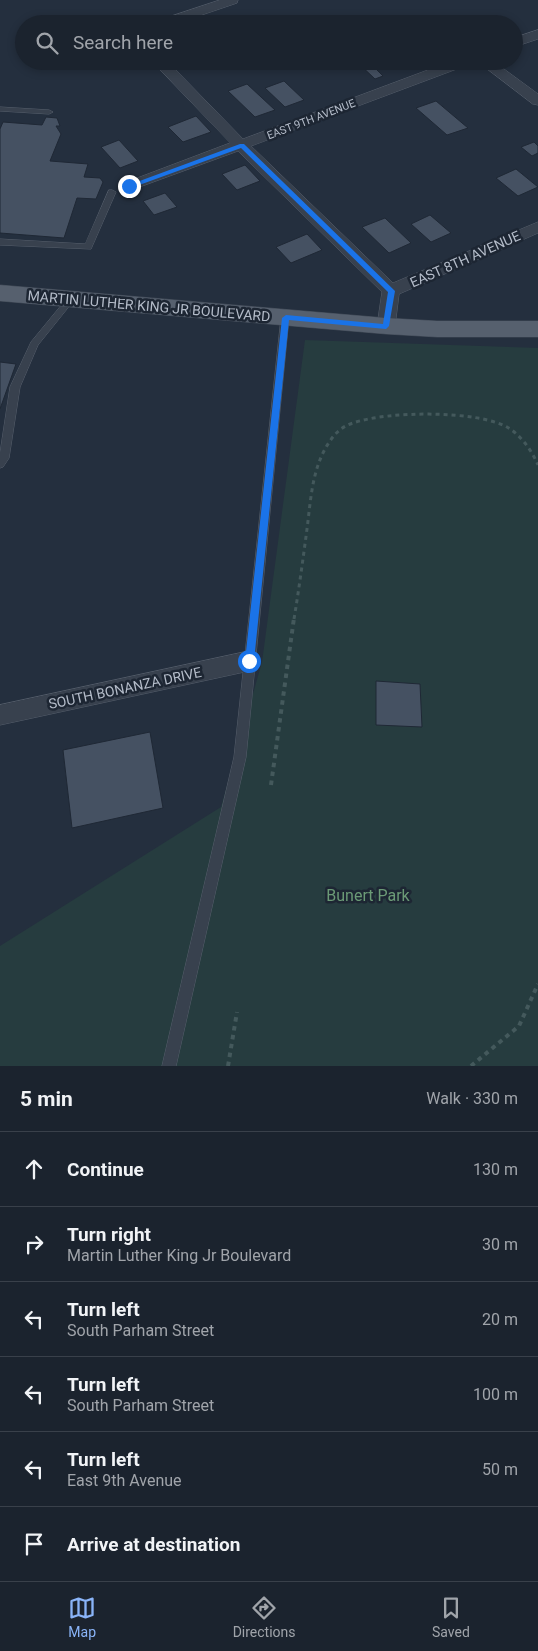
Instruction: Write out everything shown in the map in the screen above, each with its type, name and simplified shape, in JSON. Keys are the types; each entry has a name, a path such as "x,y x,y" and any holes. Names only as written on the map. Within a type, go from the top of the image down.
{"main road":[{"name":"MARTIN LUTHER KING JR BOULEVARD","path":"0,293 386,326 437,329 538,329"}],"street":[{"path":"188,15 232,0"},
{"path":"523,40 538,34"},
{"path":"168,70 242,146 391,291 386,326"},
{"name":"EAST 9TH AVENUE","path":"129,186 242,146 441,70"},
{"path":"496,70 538,101"},
{"name":"EAST 8TH AVENUE","path":"391,291 538,227"},
{"name":"SOUTH BONANZA DRIVE","path":"0,715 249,661"}],"lane":[{"path":"0,109 49,112"},
{"path":"0,242 88,247 112,192"},
{"path":"0,464 4,458 15,387 34,344 71,299"},
{"path":"169,1066 240,757 286,318"}],"path":[{"path":"271,785 315,472 326,445 340,429 353,422 372,417 462,415 486,419 507,427 533,453 538,465"},
{"path":"471,1066 520,1026 538,984"},
{"path":"228,1066 237,1012"}],"green space":[{"name":"Bunert Park","path":"305,340 538,348 538,1066 0,1066 0,946 221,807 262,662"}],"building":[{"path":"365,70 377,70 383,76 375,79"},
{"path":"284,81 304,100 285,107 265,88"},
{"path":"247,84 275,110 255,117 228,91"},
{"path":"436,101 468,128 447,135 416,108"},
{"path":"196,116 211,132 183,142 168,127"},
{"path":"46,117 57,118 60,126 56,126 61,134 50,161 88,164 84,177 100,178 103,182 96,199 77,198 64,238 0,233 0,129 3,122 42,125"},
{"path":"119,140 138,161 120,168 101,147"},
{"path":"534,142 538,146 538,153 532,156 521,147"},
{"path":"245,165 260,181 237,190 222,174"},
{"path":"516,169 538,187 518,196 496,178"},
{"path":"165,193 177,207 154,215 143,201"},
{"path":"430,215 451,233 431,242 411,224"},
{"path":"385,218 411,243 389,253 362,227"},
{"path":"307,234 322,250 291,263 276,247"},
{"path":"0,362 16,364 0,409"},
{"path":"376,681 420,684 422,727 376,725"},
{"path":"150,732 163,808 72,828 63,750"}],"route":[{"path":"129,186 242,146 391,291 386,326 286,318 249,661"}]}
